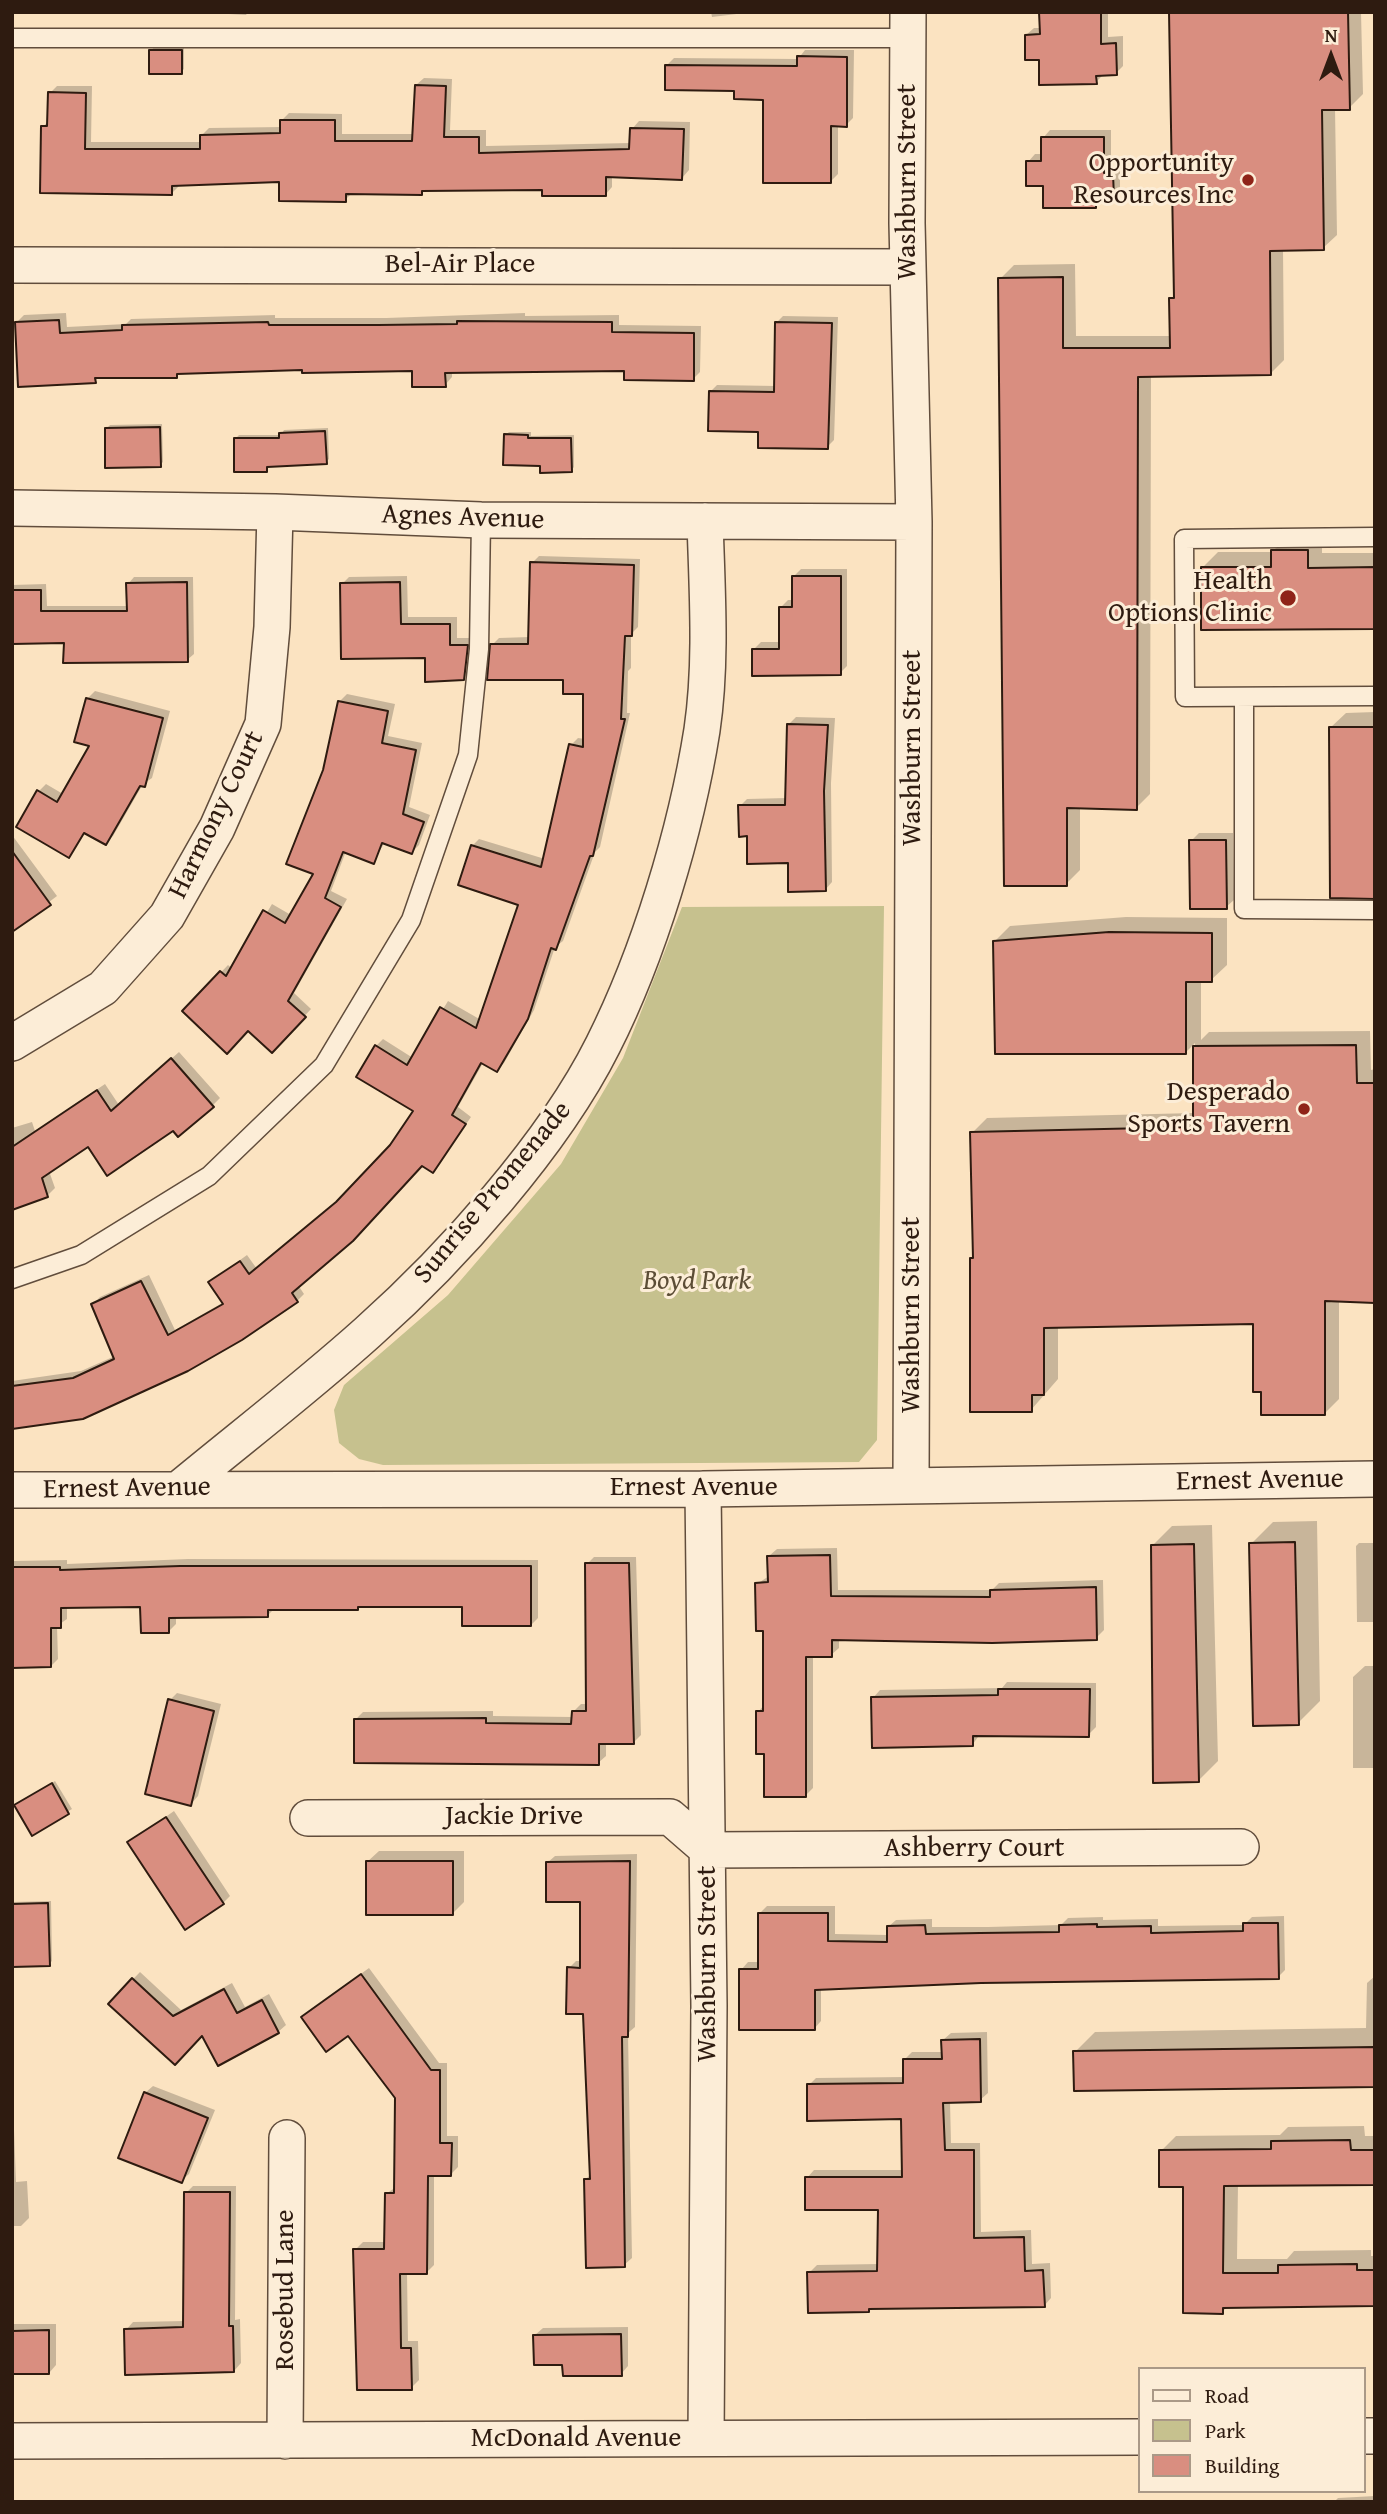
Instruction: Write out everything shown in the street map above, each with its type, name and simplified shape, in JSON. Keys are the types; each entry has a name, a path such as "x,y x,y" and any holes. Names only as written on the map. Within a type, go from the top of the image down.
{"street":[{"name":"Washburn Street","path":"908,25 908,267 914,522 911,1485"},
{"name":"Bel-Air Place","path":"12,265 908,267"},
{"name":"Agnes Avenue","path":"12,508 275,512 481,520 914,522"},
{"name":"Harmony Court","path":"12,1044 103,988 167,916 217,828 263,724 272,627 275,512"},
{"name":"Sunrise Promenade","path":"180,1488 368,1333 417,1285 544,1140 603,1046 669,876 702,729 708,641 705,521"},
{"name":"Ernest Avenue","path":"12,1490 703,1489 1375,1479"},
{"name":"Washburn Street","path":"703,1489 708,1850 706,2438"},
{"name":"Jackie Drive","path":"308,1818 670,1817 708,1850"},
{"name":"Ashberry Court","path":"708,1850 1241,1847"},
{"name":"Rosebud Lane","path":"285,2441 287,2138"},
{"name":"McDonald Avenue","path":"12,2441 1138,2437"}],"lane":[{"path":"12,38 908,25"},
{"path":"12,1279 80,1255 209,1176 324,1065 411,920 467,755 479,649 481,520"},
{"path":"1375,537 1184,539 1185,697 1375,696"},
{"path":"1244,697 1244,909 1375,909"}],"green space":[{"name":"Boyd Park","path":"884,906 877,1440 859,1462 383,1465 359,1459 339,1443 334,1410 344,1385 448,1295 561,1164 623,1058 682,907"}],"building":[{"path":"1039,12 1101,12 1101,44 1116,43 1117,75 1096,76 1097,84 1039,85 1039,60 1025,60 1025,35 1040,34"},
{"path":"1169,12 1348,12 1350,110 1322,110 1324,250 1270,251 1271,375 1138,377 1137,810 1067,808 1067,886 1004,886 998,278 1063,277 1063,348 1170,348 1169,298 1174,298"},
{"path":"149,50 182,50 182,74 149,74"},
{"path":"797,56 847,57 847,127 831,126 831,183 763,183 763,100 734,99 734,91 665,90 665,65 797,66"},
{"path":"415,85 446,86 444,137 479,137 479,153 629,149 630,128 684,129 682,180 606,177 606,196 542,196 542,190 422,191 422,195 346,194 346,202 279,201 279,182 172,186 172,195 40,193 41,126 47,126 48,92 86,93 85,149 200,149 200,135 280,133 280,120 335,120 335,141 412,141"},
{"path":"1041,137 1104,137 1104,173 1113,173 1114,198 1096,199 1096,208 1043,208 1043,186 1026,186 1026,161 1041,161"},
{"path":"59,320 60,333 122,330 122,325 268,322 269,325 378,325 457,324 457,321 612,322 612,332 694,333 694,381 624,380 624,371 445,373 446,387 412,387 412,371 302,373 302,370 177,374 177,378 95,378 96,383 18,387 15,322"},
{"path":"775,322 832,323 828,449 758,448 758,432 708,431 709,391 774,392"},
{"path":"160,427 161,467 105,468 105,428"},
{"path":"325,431 327,464 267,467 267,472 234,472 234,438 279,438 279,433"},
{"path":"504,434 528,435 528,438 571,438 572,472 540,473 540,466 503,465"},
{"name":"Health Options Clinic","path":"1271,550 1308,550 1308,568 1375,567 1375,629 1201,630 1201,567 1271,567"},
{"path":"530,562 634,565 632,636 625,636 621,719 625,719 593,856 590,856 556,950 551,948 528,1019 497,1072 481,1063 452,1115 466,1124 433,1173 422,1166 353,1241 292,1293 298,1302 242,1340 188,1371 83,1419 12,1429 12,1386 73,1378 114,1359 91,1304 141,1281 168,1335 223,1304 208,1282 240,1261 249,1274 336,1202 390,1145 413,1111 356,1077 375,1045 407,1065 440,1007 476,1028 518,905 458,885 471,845 541,867 569,744 583,747 583,694 563,694 563,680 487,680 490,644 528,644"},
{"path":"792,576 841,576 841,675 752,676 752,649 779,649 779,607 792,607"},
{"path":"187,582 188,662 63,663 64,643 12,644 12,590 41,590 41,611 127,611 126,583"},
{"path":"400,582 401,624 450,624 450,645 468,645 464,680 425,682 425,658 341,659 340,583"},
{"path":"86,698 163,718 145,787 140,786 106,845 84,833 69,858 16,827 37,790 57,802 89,746 74,742"},
{"path":"338,701 388,711 382,743 416,750 403,814 424,822 412,854 382,843 374,864 343,852 325,898 341,907 288,1001 306,1017 272,1053 248,1031 227,1054 182,1011 220,971 226,976 263,910 285,923 313,874 286,864 323,770"},
{"path":"787,724 828,725 824,791 826,891 788,892 788,863 747,864 747,836 739,837 738,805 785,805"},
{"path":"1329,727 1375,727 1375,899 1330,898"},
{"path":"1189,840 1226,840 1227,909 1190,909"},
{"path":"12,851 51,905 12,932"},
{"path":"1109,932 1212,933 1212,982 1186,982 1186,1054 995,1054 993,941"},
{"path":"1356,1045 1357,1083 1375,1083 1375,1303 1325,1301 1325,1415 1261,1415 1261,1392 1253,1392 1253,1324 1044,1328 1044,1395 1032,1395 1032,1412 970,1412 970,1258 973,1258 970,1132 1193,1127 1193,1046"},
{"path":"171,1058 214,1107 178,1137 173,1131 107,1176 88,1147 42,1178 48,1197 12,1210 12,1147 97,1090 111,1111"},
{"path":"1295,1542 1299,1725 1253,1726 1249,1543"},
{"path":"1194,1544 1199,1782 1153,1783 1151,1545"},
{"path":"830,1555 831,1596 990,1597 990,1590 1096,1587 1097,1640 992,1643 832,1640 832,1657 806,1657 806,1797 764,1797 764,1754 756,1754 756,1711 763,1711 763,1631 756,1631 755,1583 768,1582 767,1556"},
{"path":"585,1563 629,1563 634,1744 599,1744 599,1765 354,1763 354,1719 486,1718 486,1723 571,1724 572,1711 586,1711"},
{"path":"180,1566 531,1566 531,1626 462,1626 462,1607 358,1607 358,1610 268,1610 268,1617 169,1618 169,1633 141,1633 140,1607 61,1608 61,1628 51,1628 51,1667 12,1668 12,1567 60,1567 60,1570"},
{"path":"998,1689 1090,1689 1089,1737 973,1736 973,1746 872,1748 871,1697 998,1695"},
{"path":"168,1699 214,1711 191,1806 145,1794"},
{"path":"52,1783 69,1814 32,1836 14,1805"},
{"path":"166,1817 224,1904 185,1930 127,1842"},
{"path":"366,1861 453,1861 453,1915 366,1915"},
{"path":"630,1861 628,2037 622,2037 625,2267 586,2268 584,2179 590,2179 583,2014 566,2014 567,1967 580,1968 580,1902 546,1902 546,1862"},
{"path":"48,1903 50,1966 12,1967 12,1904"},
{"path":"758,1913 828,1913 828,1941 887,1942 887,1926 925,1925 926,1934 1059,1932 1059,1925 1097,1924 1097,1927 1151,1926 1151,1933 1243,1931 1243,1923 1278,1923 1279,1979 981,1983 815,1990 815,2030 739,2030 739,1969 758,1969"},
{"path":"361,1974 431,2070 440,2070 440,2143 452,2143 451,2176 428,2176 427,2274 400,2274 401,2348 411,2348 412,2390 357,2390 353,2249 384,2249 385,2193 394,2193 395,2098 348,2036 326,2052 301,2017"},
{"path":"132,1978 173,2016 224,1989 237,2013 262,2000 279,2033 218,2066 202,2036 175,2065 108,2004"},
{"path":"980,2039 981,2102 943,2103 945,2150 974,2150 974,2238 1024,2237 1025,2271 1043,2270 1045,2307 869,2309 869,2312 808,2313 807,2272 877,2271 878,2210 805,2210 805,2177 902,2177 901,2119 807,2121 807,2084 903,2083 903,2059 942,2059 941,2040"},
{"path":"1375,2047 1375,2087 1074,2091 1073,2051"},
{"path":"144,2092 208,2118 182,2183 118,2158"},
{"path":"1350,2140 1351,2150 1375,2150 1375,2185 1224,2186 1223,2273 1278,2273 1278,2265 1357,2264 1357,2270 1375,2270 1375,2306 1223,2308 1223,2314 1183,2313 1183,2187 1159,2187 1159,2150 1271,2149 1271,2141"},
{"path":"184,2192 230,2192 229,2326 233,2326 234,2372 125,2375 124,2329 183,2327"},
{"path":"49,2330 49,2374 12,2374 12,2331"},
{"path":"621,2334 622,2376 563,2376 562,2365 534,2365 533,2335"}],"place":[{"name":"Opportunity Resources Inc","path":"1248,180"},
{"name":"Health Options Clinic","path":"1288,598"},
{"name":"Desperado Sports Tavern","path":"1304,1109"}]}
